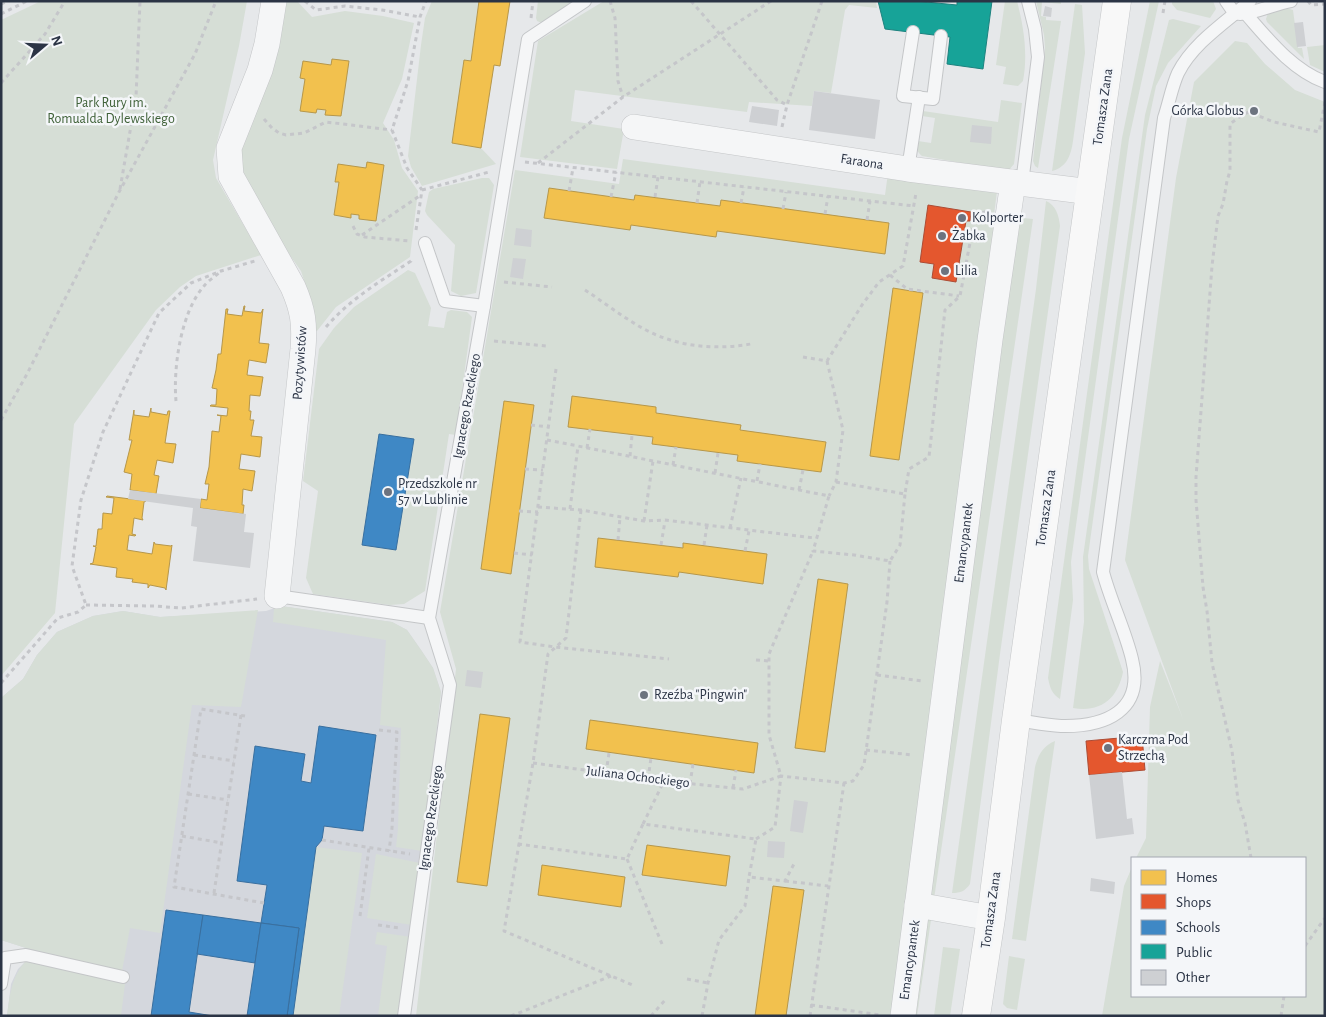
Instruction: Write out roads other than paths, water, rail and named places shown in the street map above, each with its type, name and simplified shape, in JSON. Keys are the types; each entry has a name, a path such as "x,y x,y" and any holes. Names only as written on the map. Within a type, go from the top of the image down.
{"street":[{"name":"Pozytywistów","path":"274,1 267,44 260,70 229,148 231,176 293,287 304,320 303,349 277,596"},
{"name":"Tomasza Zana","path":"976,1016 1117,1"},
{"name":"Faraona","path":"634,127 914,170 1015,189 1091,192"},
{"name":"Emancypantek","path":"891,1015 918,905 988,358 1015,189"},
{"name":"Emancypantek","path":"918,905 990,918"}],"lane":[{"name":"Ignacego Rzeckiego","path":"404,1016 450,685 429,618 508,166 528,39 584,1"},
{"path":"1015,189 1038,58 1035,29 1028,1"},
{"path":"1226,1 1300,70 1325,82"},
{"path":"1016,720 1062,726 1094,723 1113,717 1126,705 1134,693 1135,678 1132,660 1103,572 1164,118 1177,74 1183,64 1204,40 1240,14 1250,1"},
{"path":"1240,14 1291,1"},
{"path":"913,32 899,95 933,99 941,36"},
{"path":"914,170 919,97"},
{"path":"420,242 445,301 484,306"},
{"path":"277,596 429,618"},
{"path":"1,984 5,958 26,955 123,977"}],"place":[{"name":"Górka Globus","path":"1254,111"},
{"name":"Kolporter","path":"962,218"},
{"name":"Żabka","path":"942,236"},
{"name":"Lilia","path":"945,271"},
{"name":"Przedszkole nr 57 w Lublinie","path":"388,492"},
{"name":"Rzeźba \"Pingwin\"","path":"644,695"},
{"name":"Karczma Pod Strzechą","path":"1108,748"}],"park label":[{"name":"Park Rury im. Romualda Dylewskiego","path":"111,112"}]}
